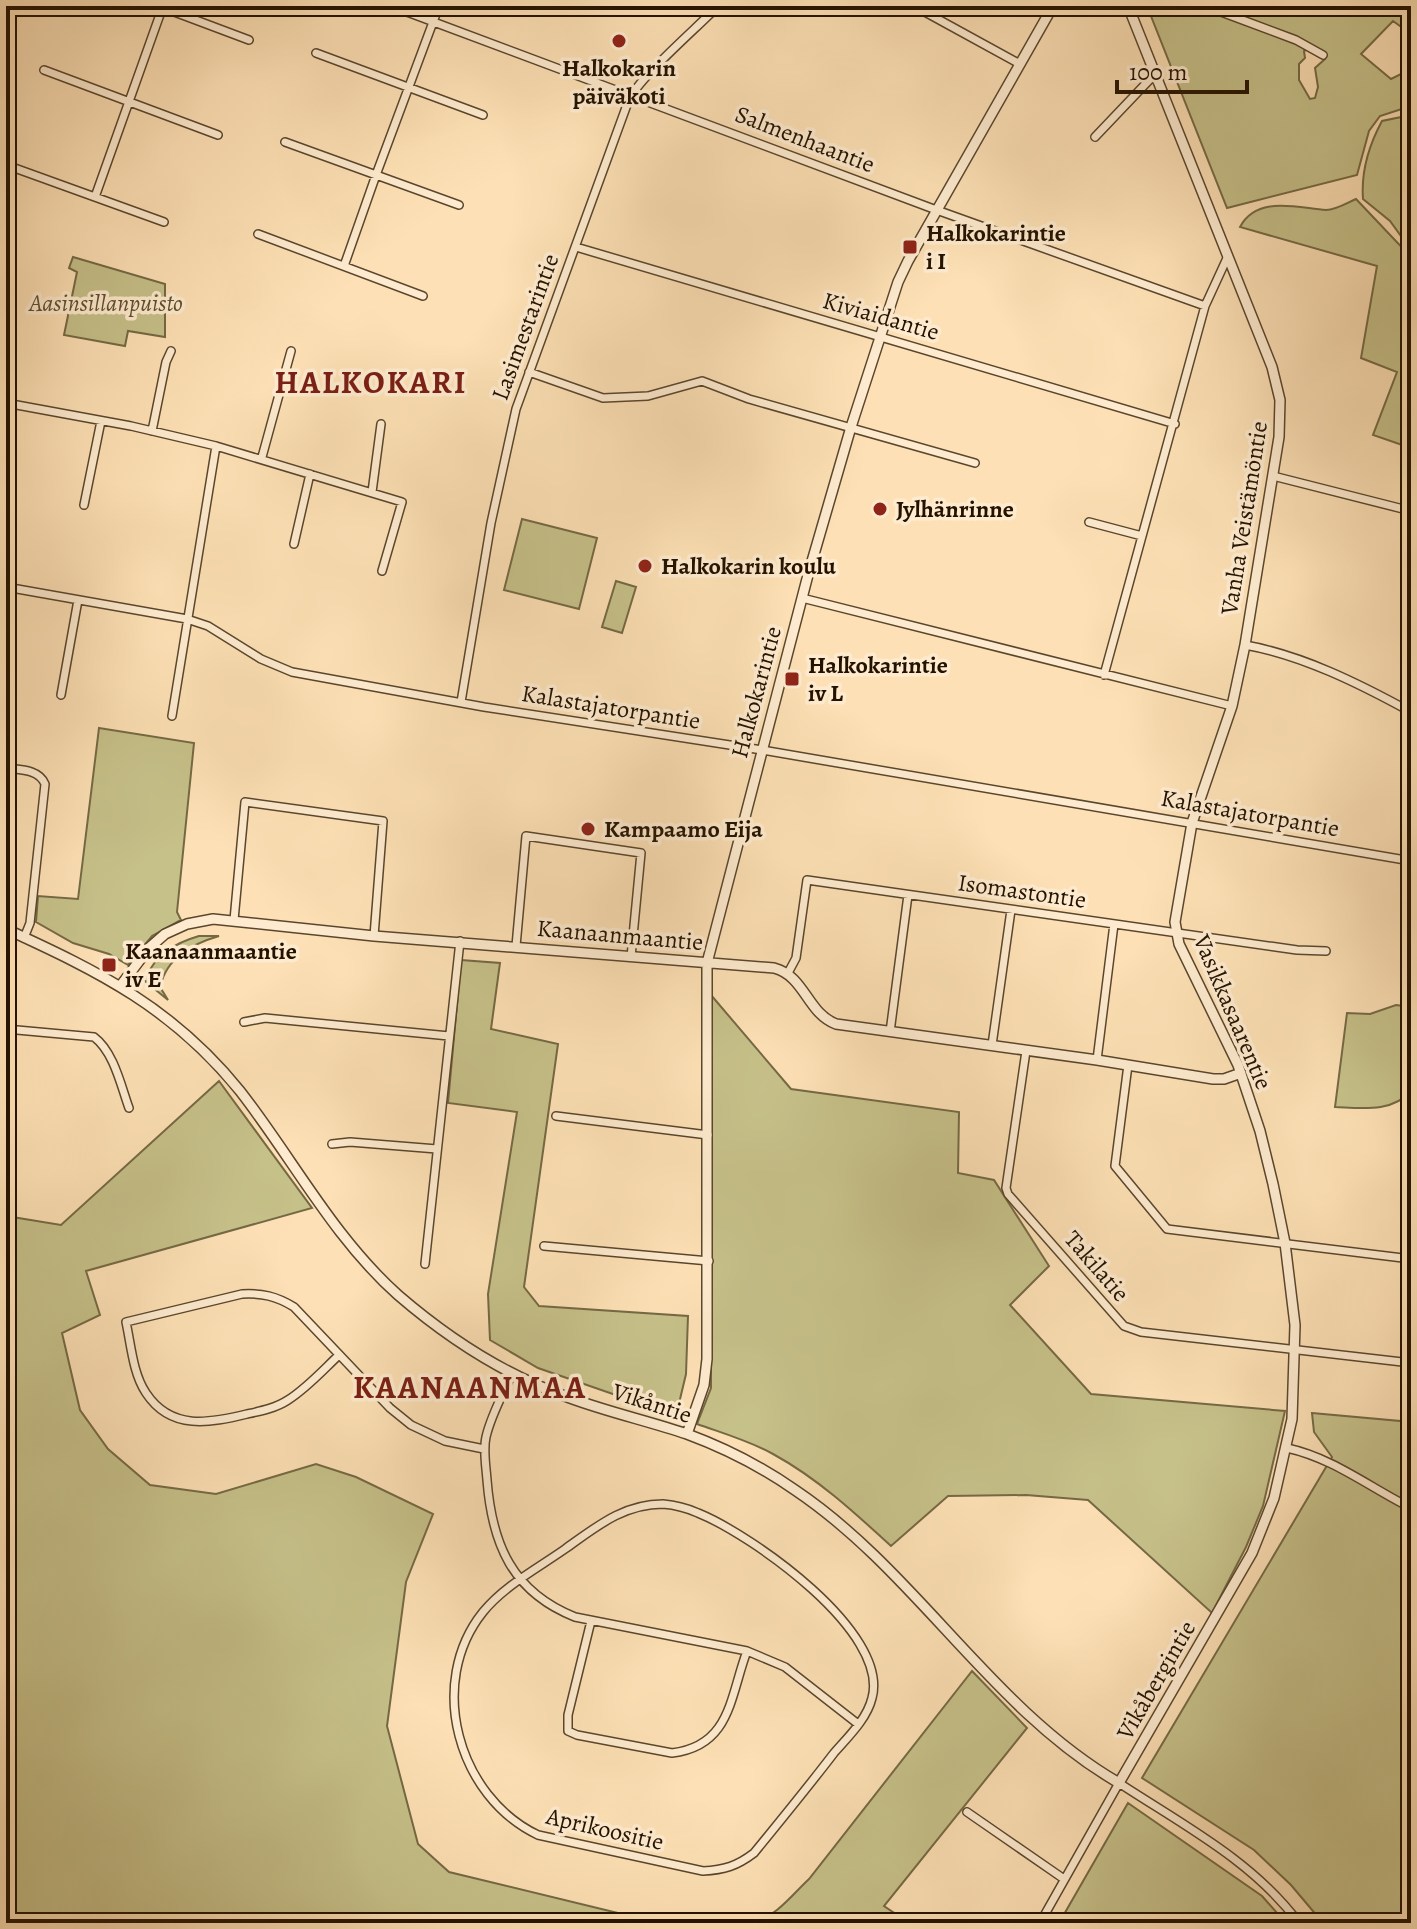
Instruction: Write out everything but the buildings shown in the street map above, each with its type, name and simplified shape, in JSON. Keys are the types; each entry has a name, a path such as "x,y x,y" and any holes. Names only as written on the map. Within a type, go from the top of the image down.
{"street":[{"path":"95,197 162,6 249,40"},
{"name":"Salmenhaantie","path":"391,6 1205,306"},
{"path":"344,266 439,6"},
{"name":"Lasimestarintie","path":"461,702 505,448 529,372 631,95 718,6"},
{"path":"914,6 1020,64"},
{"name":"Halkokarintie","path":"687,1434 706,1374 709,1261 707,963 802,598 879,337 908,261 1053,6"},
{"name":"Vanha Veistämöntie","path":"1128,6 1272,367 1280,400 1279,437 1245,645 1300,661 1361,686 1411,712"},
{"path":"1205,6 1296,40 1323,55"},
{"path":"316,53 483,115"},
{"path":"44,70 218,135"},
{"path":"1095,137 1155,74"},
{"path":"285,142 459,205"},
{"path":"9,166 164,222"},
{"path":"258,234 423,296"},
{"name":"Kiviaidantie","path":"576,247 1175,424"},
{"path":"1104,675 1205,306 1228,256"},
{"path":"152,431 171,351"},
{"path":"262,457 291,351"},
{"path":"529,372 603,398 616,399 648,396 702,381 749,399 975,463"},
{"path":"6,403 152,431 262,457 402,502 382,571"},
{"path":"84,505 101,421"},
{"path":"372,492 381,424"},
{"path":"172,716 216,446"},
{"path":"294,544 310,474"},
{"path":"1273,476 1411,511"},
{"path":"1089,522 1142,536"},
{"name":"Kalastajatorpantie","path":"6,587 187,619 221,632 261,659 292,672 1411,861"},
{"path":"802,598 1232,706"},
{"path":"61,695 78,600"},
{"name":"Vasikkasaarentie","path":"1245,645 1232,706 1192,823 1176,916 1179,944 1241,1073 1260,1131 1285,1243 1296,1350 1287,1448"},
{"path":"6,768 35,773 43,778 45,784 30,923 24,938"},
{"path":"234,920 245,802 383,821 374,936"},
{"path":"516,946 526,836 641,853 631,957"},
{"name":"Isomastontie","path":"788,973 796,958 807,880 1297,950 1326,951"},
{"path":"890,1032 908,895"},
{"path":"992,1045 1011,910"},
{"name":"Kaanaanmaantie","path":"121,985 149,948 165,934 196,921 234,920 374,936 774,968 788,973"},
{"path":"1097,1060 1114,924"},
{"path":"6,929 121,985"},
{"path":"425,1264 460,941"},
{"path":"788,973 816,1011 830,1022 1213,1079 1241,1073"},
{"name":"Vikåntie","path":"121,985 161,1013 221,1069 256,1112 362,1259 443,1333 512,1374 569,1398 687,1434 757,1466 816,1504 909,1589 1030,1718 1057,1741 1119,1783"},
{"path":"244,1022 265,1018 449,1036"},
{"path":"6,1029 94,1037 109,1056 129,1108"},
{"name":"Takilatie","path":"1026,1051 1006,1188 1012,1199 1124,1326 1141,1332 1411,1363"},
{"path":"1128,1065 1115,1166 1164,1226 1173,1231 1410,1259 1411,1241"},
{"path":"556,1116 708,1135"},
{"path":"332,1144 350,1142 437,1149"},
{"path":"544,1246 709,1261"},
{"path":"339,1355 301,1391 279,1406 212,1423 190,1423 166,1413 147,1395 137,1372 126,1322 242,1294 275,1296 294,1307 390,1408 411,1425 445,1441 484,1449"},
{"path":"512,1374 488,1430 484,1449 494,1531 502,1551 532,1593 555,1609 591,1621 747,1651 785,1667 858,1724"},
{"path":"1287,1448 1326,1459 1380,1493 1411,1508"},
{"name":"Vikåbergintie","path":"1040,1923 1252,1553 1274,1498 1287,1448"},
{"name":"Aprikoositie","path":"663,1504 697,1512 754,1544 800,1579 854,1634 870,1661 875,1686 870,1705 754,1853 739,1865 703,1871 538,1835 504,1815 487,1795 459,1737 455,1721 453,1686 465,1641 483,1613 521,1580 613,1515 628,1508 663,1504"},
{"path":"591,1621 568,1715 568,1731 577,1735 672,1753 683,1752 706,1742 726,1718 747,1651"},
{"path":"1119,1783 1243,1865 1285,1904 1299,1923"},
{"path":"967,1812 1064,1879"}],"green space":[{"path":"1147,6 1411,6 1411,34 1393,21 1361,54 1391,79 1411,69 1411,106 1380,116 1369,131 1357,175 1227,208","holes":["1308,49 1323,55 1325,59 1315,68 1318,87 1315,98 1310,99 1299,80 1299,64 1305,58 1304,51"]},
{"path":"1411,115 1411,250 1390,221 1363,199 1363,179 1373,140 1382,121"},
{"path":"1356,199 1411,257 1411,448 1373,435 1397,372 1361,358 1377,266 1240,227 1247,217 1267,207 1330,210"},
{"name":"Aasinsillanpuisto","path":"73,257 165,284 165,337 128,331 125,346 64,335 77,272 69,268"},
{"path":"522,519 597,538 579,609 504,590"},
{"path":"616,581 636,587 622,633 602,627"},
{"path":"99,728 194,743 177,912 181,920 152,936 128,965 109,954 73,943 36,922 38,896 78,899"},
{"path":"199,936 219,936 182,953 168,968 160,987 168,1000 146,982 149,970 167,951"},
{"path":"461,960 500,963 491,1029 558,1044 524,1287 539,1306 688,1316 686,1374 676,1416 538,1368 490,1340 488,1294 517,1112 448,1103"},
{"path":"711,995 791,1089 959,1112 958,1173 994,1180 1049,1266 1010,1305 1091,1394 1285,1411 1263,1506 1212,1613 1088,1500 1026,1495 948,1496 891,1546 835,1496 789,1463 755,1445 697,1424 711,1388"},
{"path":"1396,1005 1411,1007 1411,1091 1385,1106 1335,1107 1347,1013 1370,1014"},
{"path":"219,1081 312,1208 86,1271 100,1315 62,1333 80,1410 108,1449 150,1485 216,1494 316,1464 356,1477 433,1514 406,1582 387,1726 418,1844 449,1872 659,1923 6,1923 6,1216 61,1225"},
{"path":"1312,1413 1411,1422 1411,1923 1323,1923 1291,1885 1254,1850 1142,1778 1332,1457 1314,1432"},
{"path":"972,1671 1027,1728 884,1906 909,1923 755,1923 777,1910 809,1879"},
{"path":"1128,1803 1262,1896 1286,1923 1059,1923"}],"place":[{"name":"Halkokarin päiväkoti","path":"619,41"},
{"name":"Halkokarintie i I","path":"910,247"},
{"name":"Jylhänrinne","path":"880,509"},
{"name":"Halkokarin koulu","path":"645,566"},
{"name":"Halkokarintie iv L","path":"792,679"},
{"name":"Kampaamo Eija","path":"588,829"},
{"name":"Kaanaanmaantie iv E","path":"109,965"}],"district":[{"name":"HALKOKARI","path":"371,382"},
{"name":"KAANAANMAA","path":"470,1387"}]}
